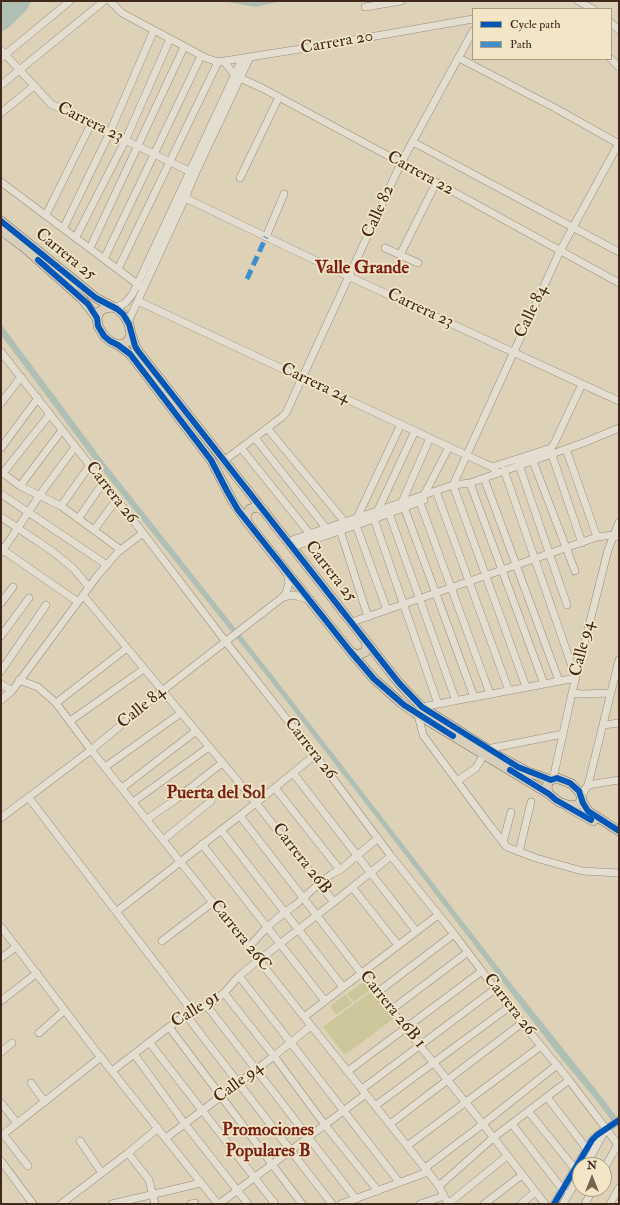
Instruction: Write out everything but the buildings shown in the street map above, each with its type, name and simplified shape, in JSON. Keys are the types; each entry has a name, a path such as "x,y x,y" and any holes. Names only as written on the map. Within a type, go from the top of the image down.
{"main road":[{"name":"Carrera 25","path":"1,221 96,298 114,308"},
{"name":"Carrera 25","path":"1,230 26,249 82,299 97,318"},
{"path":"109,307 114,308 123,314 128,322 131,334 127,342 124,344 118,345 110,341 104,336 98,326 97,318 99,312 109,307"},
{"name":"Carrera 25","path":"131,334 138,351 291,544 420,711"},
{"name":"Carrera 25","path":"118,345 130,354 211,460 233,502 247,522 374,679 404,705 420,711 486,751 549,794"},
{"path":"247,522 246,515 250,509 257,507 264,510"},
{"path":"350,651 357,655 365,652 367,643 364,638"},
{"name":"Carrera 25","path":"486,751 518,768 552,779"},
{"path":"559,778 570,782 578,789 589,813 618,832 556,800 549,794 547,785 552,779 559,778"},
{"path":"565,805 576,806 581,798"}],"street":[{"path":"3,54 70,1"},
{"path":"1,85 104,1"},
{"path":"104,259 201,56 122,13 110,1"},
{"path":"365,7 401,1"},
{"path":"578,1 591,8"},
{"name":"Carrera 20","path":"201,56 221,62 472,19"},
{"path":"64,227 110,132 154,30"},
{"name":"Calle 82","path":"225,460 286,413 350,277 401,163 472,33"},
{"path":"76,237 125,141 170,39"},
{"path":"90,248 184,47"},
{"name":"Carrera 23","path":"3,54 51,104 192,173"},
{"path":"114,308 125,303 140,286 237,77 250,57"},
{"path":"459,58 619,143"},
{"path":"237,77 242,59"},
{"path":"612,59 619,67"},
{"path":"118,269 221,62"},
{"name":"Carrera 22","path":"221,62 237,77 279,97 619,283"},
{"path":"1,114 34,86"},
{"path":"240,178 279,97"},
{"path":"46,215 92,124"},
{"name":"Carrera 22","path":"413,142 619,252"},
{"name":"Calle 84","path":"454,487 466,455 560,251 619,143"},
{"path":"1,182 64,227 140,286"},
{"path":"400,255 436,183"},
{"path":"266,237 284,194"},
{"name":"Carrera 23","path":"182,197 350,277 619,401"},
{"path":"385,248 418,263"},
{"path":"128,322 138,301 140,286"},
{"name":"Carrera 24","path":"138,301 492,467"},
{"name":"Carrera 26","path":"1,352 315,755 391,856 454,934 522,1023 608,1128 618,1145"},
{"path":"1,404 21,377"},
{"path":"291,544 326,528 345,522 374,519 421,497 470,483 533,461 552,449 582,384"},
{"path":"1,448 38,398"},
{"path":"50,414 2,473 20,486 62,506 121,550"},
{"path":"387,610 356,521 401,424"},
{"path":"267,428 345,522"},
{"path":"492,467 552,449 566,450 619,428"},
{"path":"20,486 62,430"},
{"path":"378,510 415,431"},
{"path":"255,438 326,528"},
{"path":"430,438 403,505 474,697"},
{"path":"449,446 421,497 451,588 490,694"},
{"path":"75,447 2,550 78,602"},
{"path":"240,448 310,534"},
{"path":"552,449 582,543"},
{"path":"566,450 597,537"},
{"path":"533,461 575,571"},
{"path":"62,506 90,465"},
{"path":"519,465 567,605"},
{"path":"492,467 501,472 534,559 576,678 438,704 420,711 424,735 507,847 582,871 619,873"},
{"path":"484,478 559,681"},
{"path":"78,519 103,482"},
{"path":"470,483 544,684"},
{"path":"454,487 526,688"},
{"path":"436,493 509,691"},
{"path":"1,494 107,564"},
{"path":"94,530 116,500"},
{"path":"291,544 340,530 378,510 403,505"},
{"path":"389,513 456,701"},
{"path":"1,517 73,568 89,587"},
{"path":"374,519 438,704"},
{"name":"Calle 94","path":"552,779 608,550 616,536 619,522"},
{"path":"340,530 368,616"},
{"path":"1,700 12,691 107,564 121,550 143,533"},
{"path":"352,622 597,537 616,536"},
{"path":"283,597 289,583 287,572"},
{"path":"1,602 13,587"},
{"name":"Carrera 26B","path":"83,595 256,803 334,902"},
{"path":"283,597 293,596 308,599"},
{"name":"Calle 84","path":"1,818 91,750 162,691 283,597"},
{"path":"1,636 29,598"},
{"path":"1,671 46,605"},
{"path":"56,703 127,648"},
{"path":"581,798 588,785 619,660"},
{"path":"70,721 144,669"},
{"name":"Carrera 26C","path":"19,680 38,687 56,703 91,750 439,1186 448,1204"},
{"path":"1,684 12,691"},
{"path":"572,693 611,693"},
{"path":"105,767 181,714"},
{"path":"603,725 619,723"},
{"path":"122,788 196,731"},
{"path":"460,779 476,768 486,751 563,734"},
{"path":"133,802 208,746"},
{"path":"116,912 240,816 315,755"},
{"path":"147,819 175,800 222,763"},
{"path":"293,773 416,931"},
{"path":"588,785 619,780"},
{"path":"275,788 340,870"},
{"path":"29,798 116,912 239,1083 332,1204"},
{"path":"163,840 211,801"},
{"path":"519,852 532,802"},
{"path":"504,844 511,812"},
{"name":"Carrera 26B 1","path":"240,816 362,974 378,992 545,1204"},
{"path":"221,830 344,987"},
{"path":"249,947 285,912 304,898 320,883 340,870 356,854 378,838"},
{"path":"202,844 325,1001"},
{"name":"Calle 91","path":"112,1071 169,1027 190,1013 207,1006 224,993 239,976 391,856"},
{"path":"352,887 398,945"},
{"path":"162,941 213,902"},
{"path":"304,1017 438,915"},
{"path":"1,927 101,1057 218,1204 325,1125 420,1045 496,989"},
{"path":"378,992 454,934"},
{"path":"1,958 16,947"},
{"path":"391,1010 468,952"},
{"path":"348,1071 482,971"},
{"path":"1,1001 37,973"},
{"path":"239,976 291,1042 342,1111 399,1182"},
{"path":"224,993 274,1056 325,1125 378,1191"},
{"path":"207,1006 356,1199"},
{"path":"375,1106 509,1006"},
{"path":"40,1033 66,1010"},
{"path":"390,1124 522,1023"},
{"name":"Calle 94","path":"166,1138 256,1070 311,1026"},
{"path":"169,1027 302,1204"},
{"path":"150,1042 275,1204"},
{"path":"1,1052 12,1044"},
{"path":"407,1146 541,1046"},
{"path":"134,1054 185,1124 248,1204"},
{"path":"28,1166 2,1135 101,1057"},
{"path":"341,1204 378,1191 426,1170 557,1065"},
{"path":"439,1186 493,1138 569,1080"},
{"path":"31,1083 45,1102"},
{"path":"547,1097 586,1148"},
{"path":"1,1103 16,1123"},
{"path":"528,1111 572,1166"},
{"path":"583,1157 586,1148 597,1134 619,1120"},
{"path":"512,1124 563,1190"},
{"path":"61,1204 158,1128"},
{"path":"591,1157 608,1128"},
{"path":"80,1141 102,1173"},
{"path":"611,1157 618,1145"},
{"path":"128,1153 149,1180 155,1204"},
{"path":"448,1204 507,1156"},
{"path":"1,1161 33,1204"},
{"path":"484,1204 522,1174"},
{"path":"554,1204 572,1178"},
{"path":"112,1204 200,1183"},
{"path":"563,1204 572,1183"},
{"path":"610,1204 619,1188"},
{"path":"521,1204 535,1192"},
{"path":"420,1204 444,1196"}],"shaded area":[{"path":"1,1 31,1 27,10 3,31 1,31"},
{"path":"222,1 281,1 256,7"},
{"path":"1,324 103,461 270,672 502,972 597,1091 619,1120 619,1130 564,1062 266,675 98,465 1,335"},
{"path":"363,982 370,990 354,1002 347,994"},
{"path":"372,991 393,1019 345,1055 323,1027"},
{"path":"346,994 352,1003 336,1015 330,1006"}],"marked path":[{"path":"247,279 266,237"}],"cycle path":[{"path":"1,221 96,298 117,309 123,314 129,324 135,346 138,351 399,683 422,707 518,767 551,780 557,778 570,783 579,791 583,803 588,811 619,831"},
{"path":"38,260 88,304 97,318 98,326 104,336 130,354 211,460 238,510 374,679 404,705 453,736"},
{"path":"510,770 549,794 556,800 591,820"},
{"path":"554,1204 592,1140 619,1120"}],"district":[{"name":"Valle Grande","path":"362,269"},
{"name":"Puerta del Sol","path":"216,794"},
{"name":"Promociones Populares B","path":"268,1141"}]}
